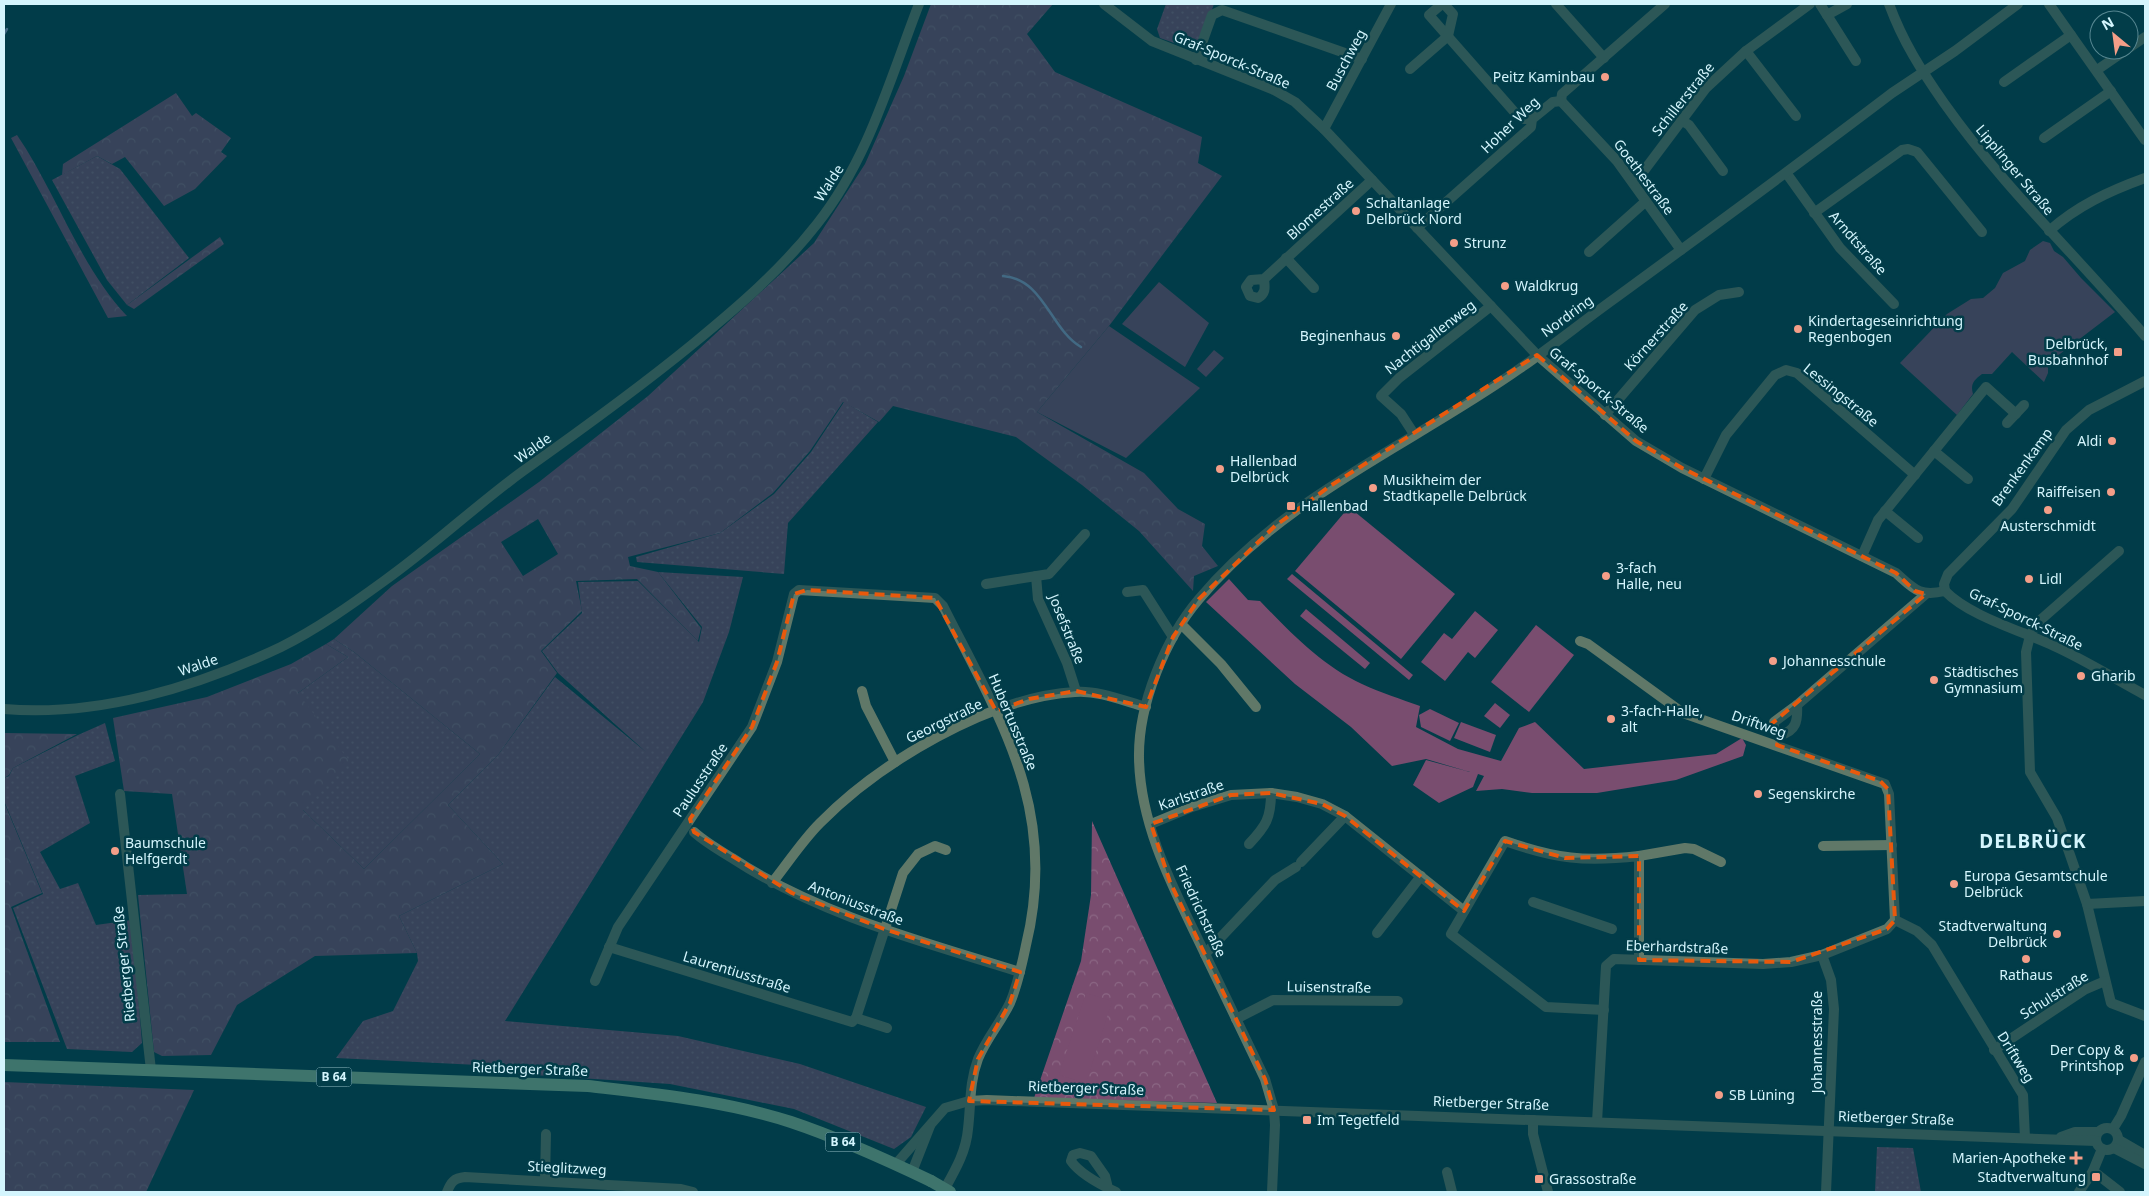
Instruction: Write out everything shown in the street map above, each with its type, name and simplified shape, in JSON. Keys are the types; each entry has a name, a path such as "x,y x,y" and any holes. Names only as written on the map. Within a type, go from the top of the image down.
{"main road":[{"name":"Rietberger Straße","path":"4,1064 588,1086 665,1095 734,1108 790,1122 896,1164 950,1192"}],"street":[{"name":"Walde","path":"4,709 68,709 155,693 195,682 282,646 321,625 384,581 498,489 648,380 748,298 777,270 819,222 859,160 919,4"},
{"name":"Graf-Sporck-Straße","path":"1104,4 1152,41 1274,90 1295,102 1324,129 1537,355 1636,442 1704,479 1896,573 1915,591 1926,594"},
{"name":"Buschweg","path":"1324,129 1391,4"},
{"path":"1410,69 1448,36 1454,14 1443,4 1429,15 1448,36 1517,115 1524,119 1532,120"},
{"path":"1556,4 1604,58"},
{"name":"Hoher Weg","path":"1417,228 1531,127 1532,120 1553,102 1561,101 1562,94 1665,4"},
{"name":"Schillerstraße","path":"1632,181 1640,176 1706,88 1746,51 1810,4"},
{"path":"1820,4 1856,61"},
{"path":"1827,15 1847,4"},
{"name":"Lipplinger Straße","path":"1889,4 1900,35 1923,73 1986,161 2145,336"},
{"name":"Nordring","path":"1181,624 1199,599 1223,574 1290,514 1330,486 1517,370 1787,174 1892,93 1923,73 2018,4"},
{"path":"2049,4 2145,140"},
{"path":"1196,60 1212,15 1222,10 1362,59"},
{"path":"2004,82 2072,34"},
{"path":"1746,51 1796,116"},
{"path":"2097,70 2112,60"},
{"path":"2044,138 2111,91"},
{"name":"Goethestraße","path":"1561,101 1612,155 1681,250"},
{"path":"1681,120 1689,125 1723,171"},
{"path":"1814,213 1902,150 1908,149 1917,152 1982,232"},
{"name":"Arndtstraße","path":"1787,174 1840,248 1894,304"},
{"path":"2049,231 2071,212 2116,188 2145,178"},
{"name":"Blomestraße","path":"1264,279 1372,180"},
{"path":"1589,252 1645,202"},
{"name":"Blomestraße","path":"1286,258 1314,288"},
{"name":"Körnerstraße","path":"1605,415 1695,310 1719,295 1739,292"},
{"name":"Nachtigallenweg","path":"1414,434 1401,414 1381,396 1399,378 1491,306"},
{"name":"Lessingstraße","path":"1704,479 1726,435 1775,374 1786,370 1796,374 1915,475"},
{"name":"Brenkenkamp","path":"1945,591 1944,584 1948,574 2012,509 2066,430 2089,410 2145,381"},
{"path":"1862,556 1878,520 1986,387 2016,414"},
{"path":"2008,424 2024,405"},
{"path":"1934,450 1968,479"},
{"path":"1886,511 1918,538"},
{"path":"986,584 1049,574 1085,534"},
{"path":"2105,981 2087,904 2057,818 2030,772 2026,652 2030,636 2037,623 2119,551"},
{"name":"Josefstraße","path":"1036,576 1038,599 1067,663 1076,691"},
{"name":"Paulusstraße","path":"595,982 618,927 752,727 777,662 794,594 799,590 807,590"},
{"name":"Hubertusstraße","path":"807,590 936,598 943,606 996,711 1016,756 1031,804 1037,858 1034,914 1020,972 1010,1003 978,1059 971,1083 968,1130 964,1149 943,1192"},
{"path":"1127,592 1143,590 1173,637 1181,624 1221,664 1256,708"},
{"name":"Graf-Sporck-Straße","path":"1945,591 1962,604 2056,646 2145,695"},
{"path":"1797,705 1798,716 1794,728 1779,740 1774,730 1774,722 1784,712 1797,705 1926,594 1945,591"},
{"name":"Friedrichstraße","path":"1173,637 1154,676 1146,706 1139,756 1143,791 1151,824 1170,882 1265,1079 1274,1110 1272,1192"},
{"name":"Driftweg","path":"1580,641 1588,644 1683,713 1779,740 1884,784 1889,794 1895,920 1917,931 1932,945 2023,1095 2024,1138"},
{"path":"862,691 866,706 895,762"},
{"name":"Georgstraße","path":"772,883 819,824 862,785 933,739 996,711 1029,699 1076,691 1104,695 1146,706"},
{"path":"1249,844 1265,827 1271,811 1271,793"},
{"name":"Karlstraße","path":"1151,824 1192,806 1231,795 1271,793 1322,804 1345,816 1464,911"},
{"name":"Rietberger Straße","path":"120,794 151,1070"},
{"path":"1205,954 1275,880 1299,865 1345,816"},
{"path":"682,832 694,832 695,825 690,819"},
{"name":"Antoniusstraße","path":"694,832 772,883 792,893 884,929 1020,972"},
{"path":"1604,1010 1546,1007 1451,934 1505,841 1546,855 1565,858 1603,860 1685,848 1694,849 1721,862"},
{"path":"1823,846 1892,845"},
{"path":"856,1018 903,873 918,854 935,846 946,850"},
{"path":"1639,856 1639,960"},
{"path":"1378,933 1420,876"},
{"path":"2087,904 2145,901"},
{"name":"Eberhardstraße","path":"1533,902 1612,929"},
{"name":"Eberhardstraße","path":"1597,1122 1606,966 1614,959 1762,964 1791,962 1822,955 1887,929 1895,920"},
{"name":"Laurentiusstraße","path":"609,947 852,1022 856,1018 887,1028"},
{"name":"Johannesstraße","path":"1822,955 1831,980 1834,1009 1826,1192"},
{"name":"Schulstraße","path":"1994,1050 2084,990 2105,981 2111,1003 2145,1016"},
{"name":"Luisenstraße","path":"1236,1019 1273,1000 1398,1001"},
{"path":"2113,1129 2125,1108 2145,1062"},
{"name":"Rietberger Straße","path":"896,1164 948,1106 969,1101 1003,1100 2099,1140"},
{"path":"1533,1120 1533,1134 1548,1192"},
{"name":"Rietberger Straße","path":"912,1172 931,1123"},
{"path":"2079,1192 2093,1171 2099,1140 2107,1128 2113,1129 2118,1135 2117,1144 2108,1150 2099,1140"},
{"path":"545,1180 546,1134"},
{"path":"2117,1144 2145,1155"},
{"path":"2117,1144 2145,1164"},
{"path":"2093,1171 2120,1192"},
{"path":"1447,1172 1452,1192"},
{"name":"Stieglitzweg","path":"447,1192 451,1183 457,1178 465,1177 681,1188 693,1192"}],"highlighted area":[{"path":"1537,355 1636,441 1682,468 1896,573 1915,591 1926,594 1769,726 1780,735 1777,745 1880,781 1888,789 1895,920 1887,929 1791,962 1639,960 1639,856 1565,858 1505,841 1464,911 1345,816 1322,804 1271,793 1231,795 1151,824 1170,882 1265,1079 1274,1110 969,1101 978,1059 1010,1003 1020,972 884,929 792,893 694,832 690,819 752,727 777,662 794,594 807,590 935,598 996,711 1029,699 1076,691 1146,707 1173,637 1199,599 1275,526 1330,486"}],"green space":[{"path":"931,4 1053,4 1027,34 1055,72 1202,137 1198,163 1222,176 1109,326 1037,412 1144,473 1178,509 1205,524 1202,546 1218,566 1194,576 1193,591 1139,531 1082,485 1016,437 893,406 879,422 843,402 810,451 773,493 720,533 628,557 630,566 658,572 701,628 698,641 637,579 576,581 582,611 541,651 557,673 498,755 448,805 503,864 399,916 417,953 315,956 237,1005 211,1055 162,1056 154,1052 138,895 187,894 172,794 124,791 113,718 207,697 291,664 326,644 348,657 298,693 350,762 303,810 364,869 480,754 354,652 334,639 392,586 539,482 648,396 814,243 865,164 904,76","holes":["538,519 558,554 523,576 501,542"]},
{"path":"1166,4 1214,4 1197,51 1160,38 1157,29"},
{"path":"176,93 192,116 196,113 231,138 221,152 227,156 195,189 164,206 125,157 112,164 97,156 62,175 63,164"},
{"path":"17,135 44,180 95,275 127,316 108,318 11,138"},
{"path":"97,156 120,169 189,258 127,305 107,280 52,180"},
{"path":"220,237 224,244 134,309 127,305"},
{"path":"2043,241 2050,243 2054,251 2063,257 2115,312 2048,363 2048,373 2044,382 2012,352 1992,374 1982,374 1975,380 1972,385 1973,394 1957,415 1900,363 1947,314 1971,299 1983,298 1995,288 2003,273 2025,261 2030,250"},
{"path":"1159,282 1209,323 1185,367 1122,324"},
{"path":"1109,326 1200,388 1126,458 1037,412"},
{"path":"1214,350 1224,358 1206,377 1197,369"},
{"path":"844,402 878,422 788,523 784,574 637,562 636,557 720,533 774,494 811,452"},
{"path":"1349,507 1455,594 1401,659 1295,571"},
{"path":"658,572 743,577 729,632 703,702 505,1021 678,1036 800,1064 926,1107 911,1137 894,1149 794,1109 670,1084 475,1071 478,1065 336,1058 363,1021 393,1011 418,961 417,953 399,916 503,864 448,805 498,755 555,677 646,752 558,673 542,651 582,613 578,582 638,581 699,642 702,627"},
{"path":"1292,574 1413,675 1409,680 1287,579"},
{"path":"1229,579 1248,600 1260,601 1283,625 1333,668 1369,687 1420,706 1416,727 1458,749 1501,761 1519,728 1535,722 1584,769 1716,754 1742,738 1746,745 1743,756 1676,780 1597,793 1532,793 1502,789 1476,791 1484,776 1478,774 1473,787 1439,803 1413,785 1426,760 1470,772 1426,759 1392,766 1351,727 1295,684 1206,602"},
{"path":"1306,609 1370,663 1365,669 1300,616"},
{"path":"1475,611 1498,630 1475,658 1468,652 1445,681 1421,662 1444,633 1452,639"},
{"path":"1536,625 1574,655 1529,712 1491,682"},
{"path":"334,639 354,652 480,754 364,869 303,810 298,693 348,657 326,644"},
{"path":"1495,703 1510,715 1500,728 1484,716"},
{"path":"1430,709 1459,723 1450,741 1421,727 1419,715"},
{"path":"1461,722 1496,735 1490,752 1454,738"},
{"path":"105,723 115,761 75,776 90,823 40,852 60,889 78,883 96,925 132,920 142,1043 132,1052 67,1049 13,908 43,894 4,801 4,778 9,776 13,768"},
{"path":"4,733 77,734 13,768 9,775 4,778"},
{"path":"4,802 42,893 11,907 60,1042 4,1042"},
{"path":"1092,821 1217,1103 1034,1098 1081,961 1091,895"},
{"path":"1086,993 1112,1001 1086,1083 1059,1075"},
{"path":"4,1082 194,1090 146,1192 4,1192"},
{"path":"1877,1147 1913,1148 1921,1192 1875,1192"}],"waterway":[{"path":"4,34 7,29"},
{"path":"1003,276 1017,279 1038,295 1070,339 1081,347"}],"place":[{"name":"Peitz Kaminbau","path":"1605,77"},
{"name":"Schaltanlage Delbrück Nord","path":"1356,211"},
{"name":"Strunz","path":"1454,243"},
{"name":"Waldkrug","path":"1505,286"},
{"name":"Kindertageseinrichtung Regenbogen","path":"1798,329"},
{"name":"Beginenhaus","path":"1396,336"},
{"name":"Delbrück, Busbahnhof","path":"2118,352"},
{"name":"Aldi","path":"2112,441"},
{"name":"Hallenbad Delbrück","path":"1220,469"},
{"name":"Musikheim der Stadtkapelle Delbrück","path":"1373,488"},
{"name":"Raiffeisen","path":"2111,492"},
{"name":"Hallenbad","path":"1291,506"},
{"name":"Austerschmidt","path":"2048,510"},
{"name":"3-fach Halle, neu","path":"1606,576"},
{"name":"Lidl","path":"2029,579"},
{"name":"Johannesschule","path":"1773,661"},
{"name":"Gharib","path":"2081,676"},
{"name":"Städtisches Gymnasium","path":"1934,680"},
{"name":"3-fach-Halle, alt","path":"1611,719"},
{"name":"Segenskirche","path":"1758,794"},
{"name":"Baumschule Helfgerdt","path":"115,851"},
{"name":"Europa Gesamtschule Delbrück","path":"1954,884"},
{"name":"Stadtverwaltung Delbrück","path":"2057,934"},
{"name":"Rathaus","path":"2026,959"},
{"name":"Der Copy & Printshop","path":"2134,1058"},
{"name":"SB Lüning","path":"1719,1095"},
{"name":"Im Tegetfeld","path":"1307,1120"},
{"name":"Marien-Apotheke","path":"2076,1158"},
{"name":"Stadtverwaltung","path":"2096,1177"},
{"name":"Grassostraße","path":"1539,1179"}],"district":[{"name":"DELBRÜCK","path":"2033,841"}]}
